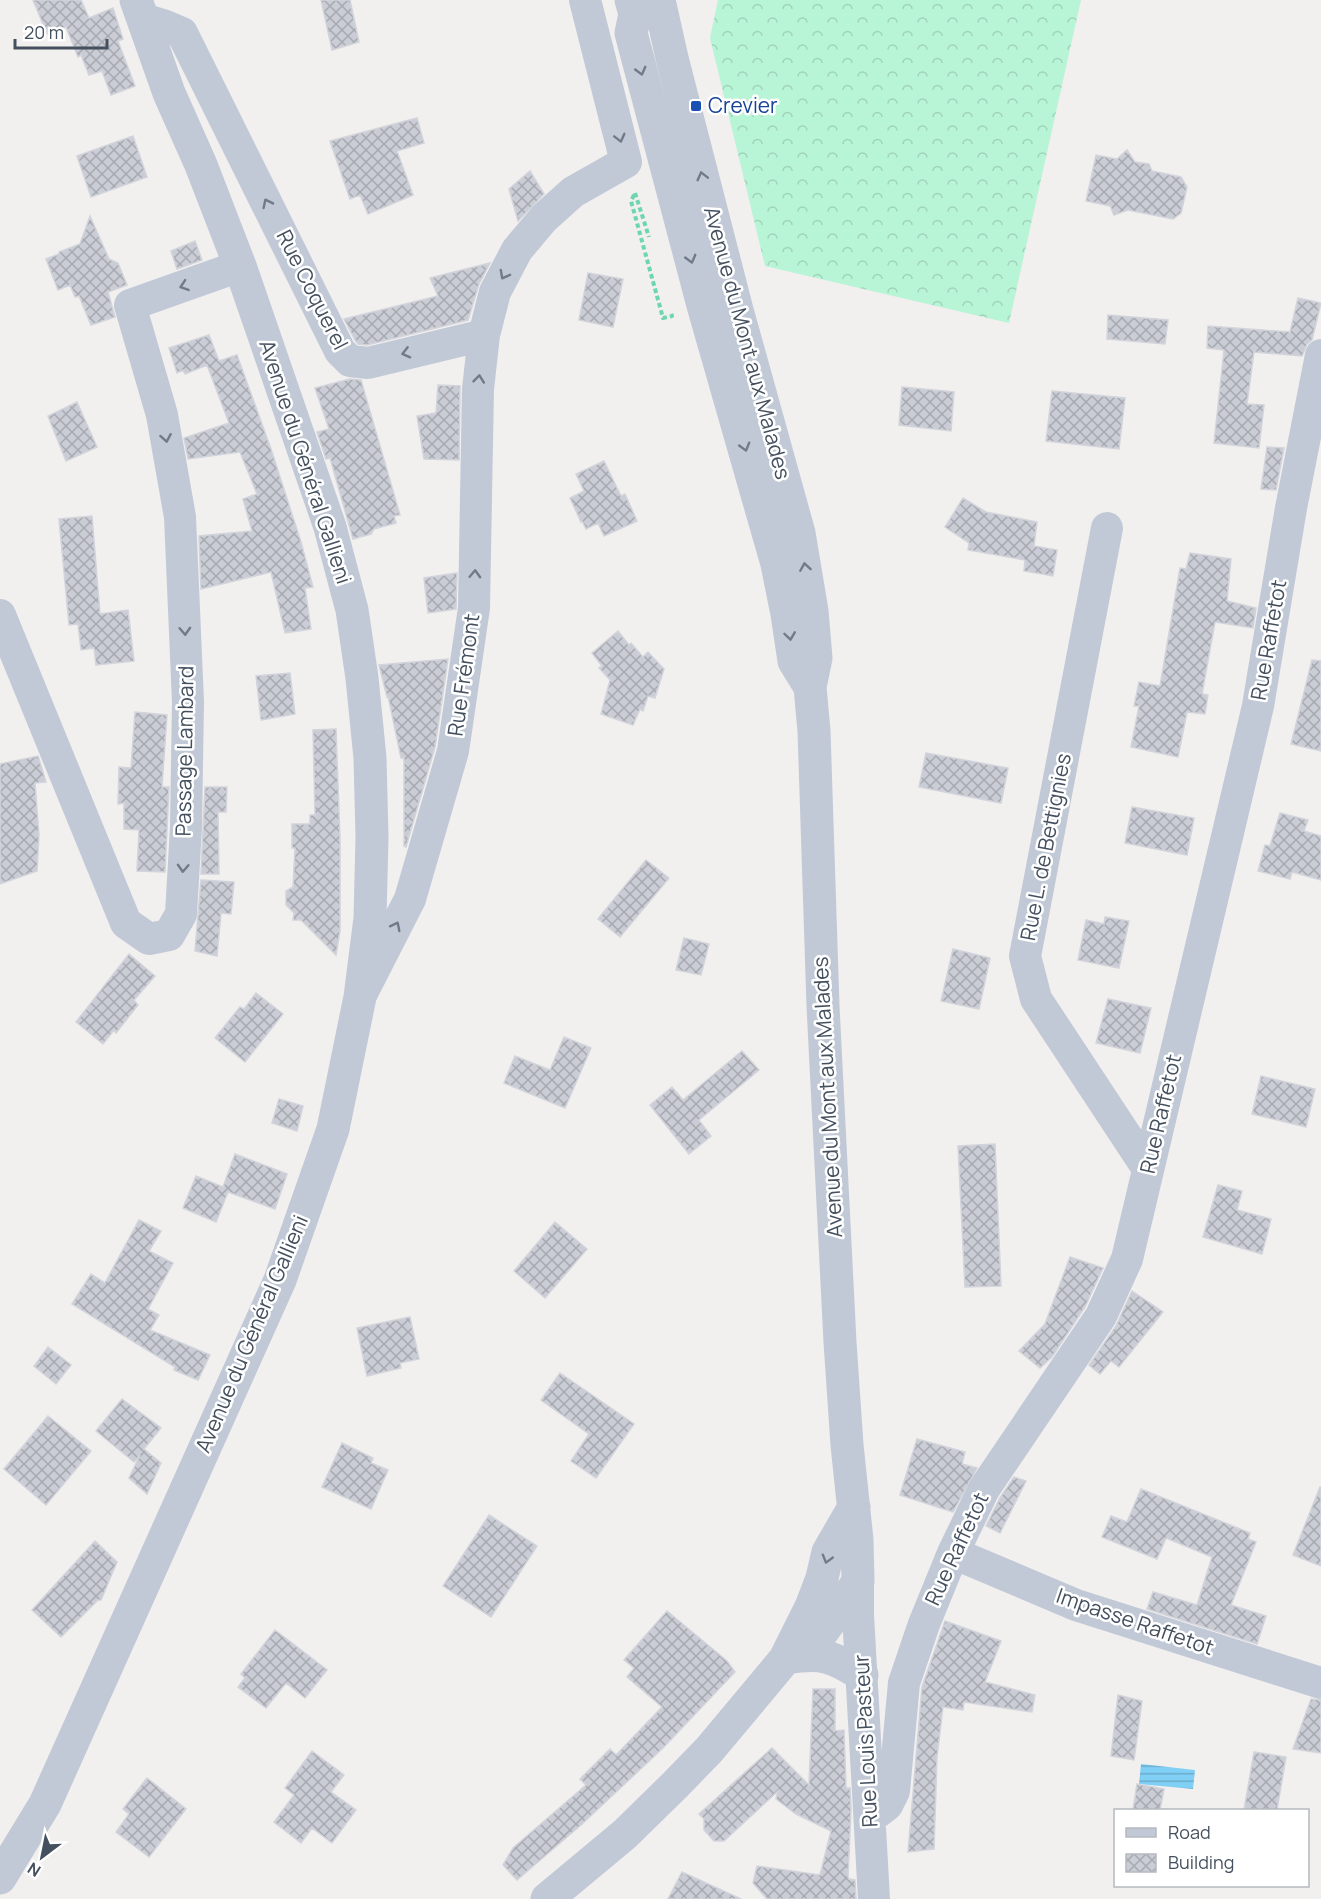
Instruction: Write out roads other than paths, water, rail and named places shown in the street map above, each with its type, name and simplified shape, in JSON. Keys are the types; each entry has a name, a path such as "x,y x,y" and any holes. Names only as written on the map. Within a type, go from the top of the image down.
{"street":[{"path":"484,335 495,292 517,250 537,226 573,192 626,162 585,0"},
{"name":"Avenue du Mont aux Malades","path":"654,5 799,533 812,611 816,658 810,687 814,731 823,1006 840,1342 847,1445 857,1540 858,1582"},
{"name":"Avenue du Général Gallieni","path":"0,1878 45,1804 279,1280 333,1129 360,997 370,918 372,837 370,758 352,610 327,517 240,266 201,165 169,93 139,10"},
{"name":"Rue Coquerel","path":"139,10 183,33 340,351 350,361 368,363 484,335"},
{"name":"Passage Lambard","path":"0,615 126,923 149,939 168,935 181,914 186,827 188,702 180,517 162,415 130,305 240,266"},
{"name":"Rue Frémont","path":"360,997 410,899 453,751 474,608 478,390 484,335"},
{"name":"Rue Raffetot","path":"870,1818 887,1805 894,1791 904,1683 924,1624 953,1553 984,1489 1101,1316 1127,1259 1258,706 1291,508 1321,355"},
{"name":"Rue L. de Bettignies","path":"1107,528 1024,956 1036,999 1148,1169"},
{"path":"796,1657 828,1552 854,1507"},
{"name":"Impasse Raffetot","path":"953,1553 1076,1605 1321,1683"},
{"path":"547,1899 625,1834 675,1785 796,1657 858,1582"},
{"name":"Rue Louis Pasteur","path":"858,1582 874,1899"},
{"path":"796,1657 824,1655 846,1664 862,1675"}],"water":[{"path":"1141,1764 1195,1770 1193,1789 1139,1784"}],"place":[{"name":"Crevier","path":"696,106"}]}
